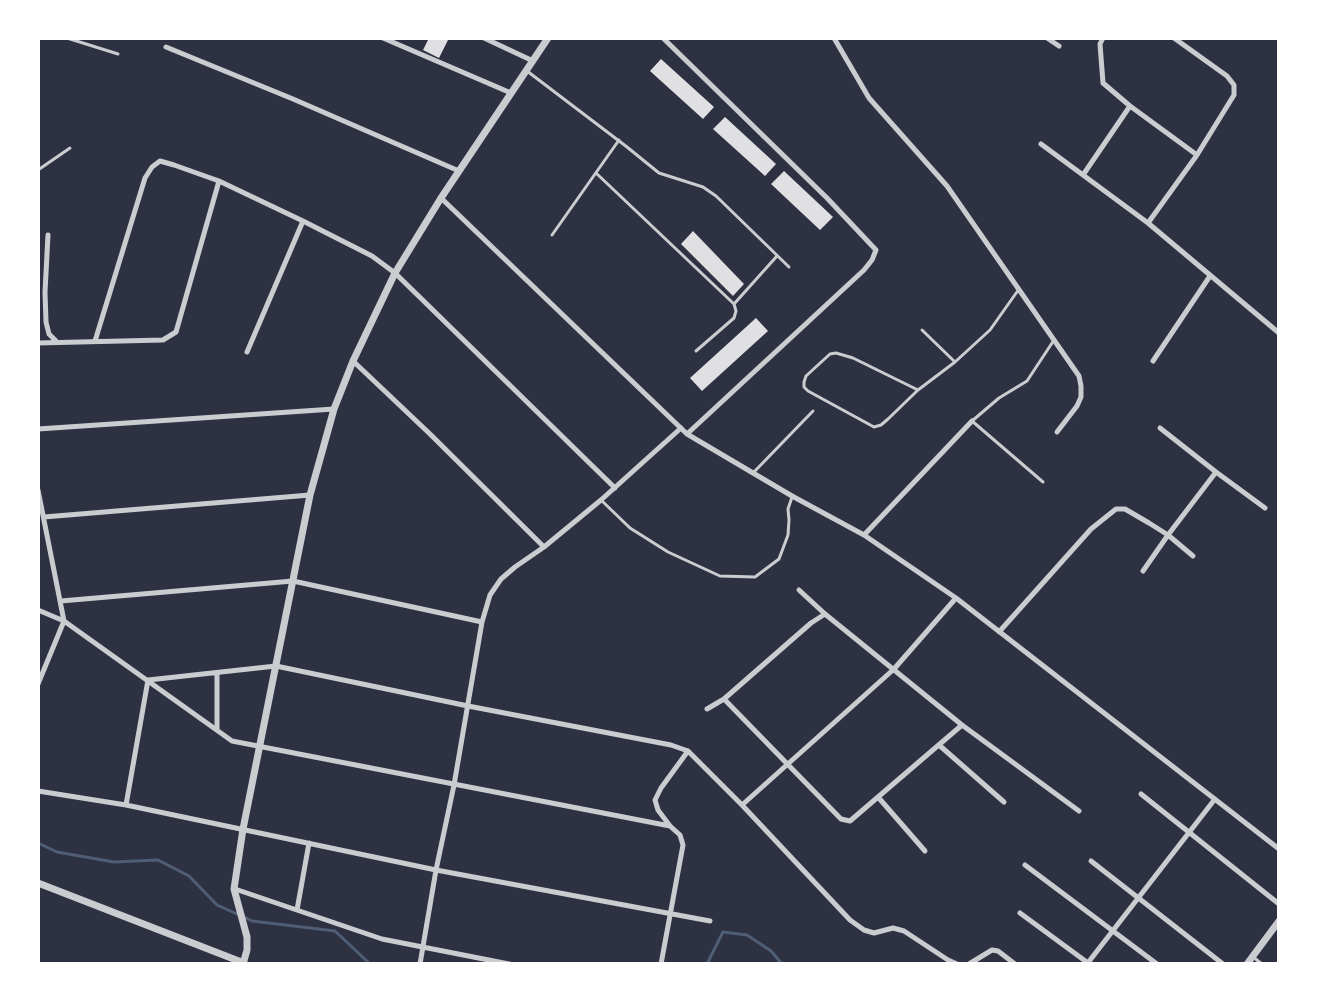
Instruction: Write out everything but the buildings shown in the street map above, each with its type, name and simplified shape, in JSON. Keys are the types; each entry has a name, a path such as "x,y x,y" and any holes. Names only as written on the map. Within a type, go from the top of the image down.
{"street":[{"path":"383,38 511,93"},
{"path":"484,38 533,61"},
{"path":"38,883 244,964 247,937 234,889 243,829 310,495 334,409 395,273 548,38"},
{"path":"663,38 876,250 864,270 687,434"},
{"path":"1047,38 1059,46"},
{"path":"1103,38 1100,44 1103,83 1197,155"},
{"path":"1148,223 1197,155 1234,95 1234,85 1227,76 1174,38"},
{"path":"837,39 869,98 947,186 1079,376 1081,397 1057,432"},
{"path":"166,47 459,171"},
{"path":"1083,175 1130,106"},
{"path":"1041,144 1148,223 1279,333"},
{"path":"95,341 145,178 160,161 219,181 372,256 395,273 615,488"},
{"path":"38,343 163,340 176,332 219,181"},
{"path":"441,198 687,434 864,535 956,598 1279,849"},
{"path":"247,352 303,221"},
{"path":"48,235 46,322 49,334 57,342"},
{"path":"1153,361 1210,276"},
{"path":"353,361 544,547"},
{"path":"38,429 334,409"},
{"path":"864,535 972,421"},
{"path":"420,964 482,622 490,595 501,579 601,500 681,428"},
{"path":"1160,428 1265,508"},
{"path":"1143,571 1216,472"},
{"path":"38,490 64,621 38,684"},
{"path":"44,517 310,495"},
{"path":"999,632 1091,529 1116,509 1125,509 1168,535 1193,556"},
{"path":"61,601 293,581 482,622"},
{"path":"799,590 962,725 1079,811"},
{"path":"742,805 894,669 956,598"},
{"path":"38,610 64,621 232,741 670,826"},
{"path":"707,709 724,699 825,614"},
{"path":"148,680 276,666 671,745 688,751 850,920 874,933 893,928 904,931 957,964"},
{"path":"217,673 217,731"},
{"path":"126,805 148,680"},
{"path":"724,699 841,819 850,821 962,725"},
{"path":"939,745 1004,802"},
{"path":"661,964 683,845 680,835 658,810 655,800 688,751"},
{"path":"38,791 126,805 436,870 710,921"},
{"path":"1141,794 1279,904"},
{"path":"878,797 925,851"},
{"path":"1020,913 1088,963 1215,799"},
{"path":"297,910 309,843"},
{"path":"1091,861 1223,964"},
{"path":"1025,865 1157,964"},
{"path":"234,889 382,939 509,964"},
{"path":"1250,960 1279,921"},
{"path":"969,964 992,950 1015,964"}],"lane":[{"path":"67,38 118,54"},
{"path":"527,71 659,173 703,187 716,196 789,267"},
{"path":"552,235 619,140"},
{"path":"38,170 70,148"},
{"path":"596,173 734,304 734,318 696,351"},
{"path":"734,304 777,256"},
{"path":"918,390 853,358 836,353 830,354 806,376 804,382 808,391 874,427 881,425 990,330 1019,289"},
{"path":"922,330 955,362"},
{"path":"1043,482 972,421 999,398 1027,381 1054,340"},
{"path":"753,473 813,411"},
{"path":"601,500 630,528 668,552 720,576 755,577 779,559 788,535 788,509 792,496"},
{"path":"1250,960 1262,964"}],"waterway":[{"path":"38,843 57,852 114,862 158,860 189,876 217,905 237,914"},
{"path":"244,917 252,921 335,931 370,964"},
{"path":"707,964 723,932 747,935 771,951 782,964"}]}
